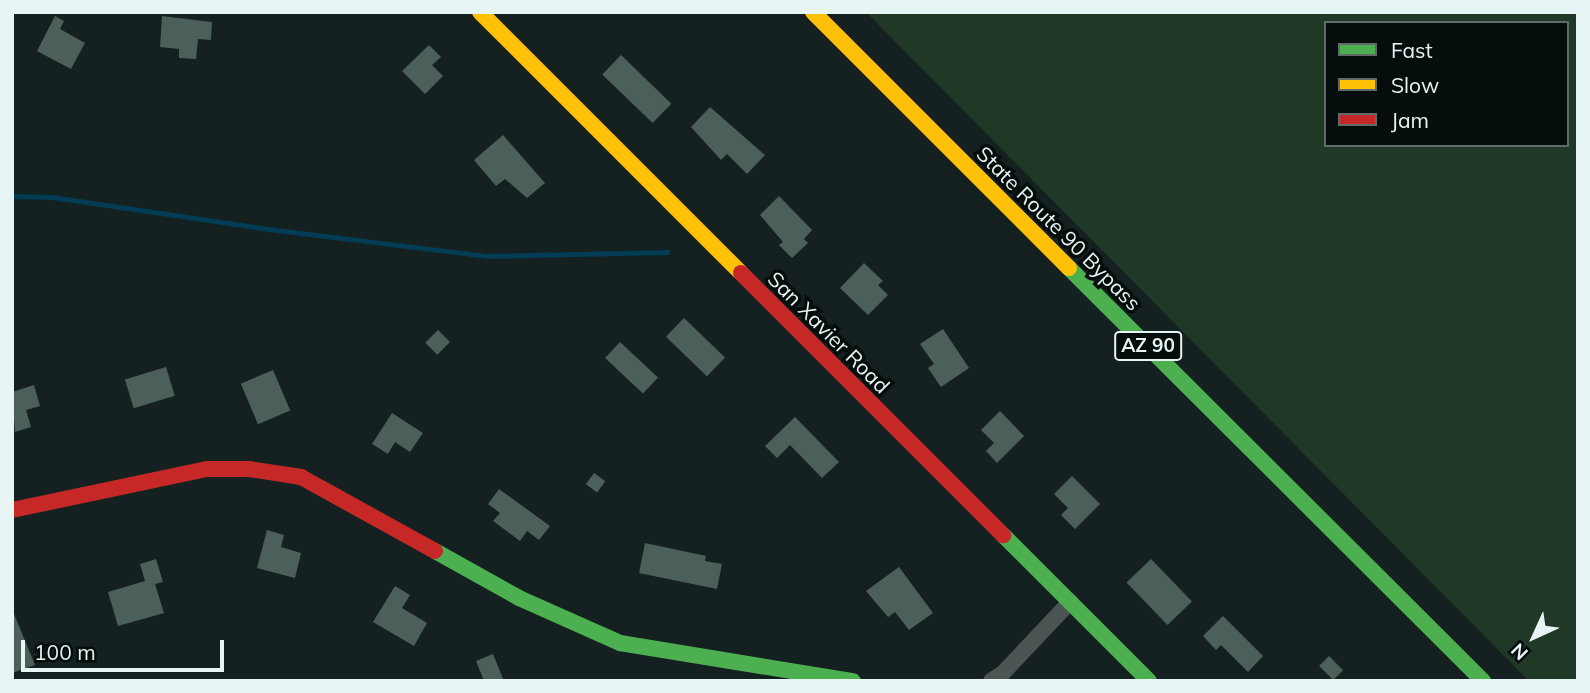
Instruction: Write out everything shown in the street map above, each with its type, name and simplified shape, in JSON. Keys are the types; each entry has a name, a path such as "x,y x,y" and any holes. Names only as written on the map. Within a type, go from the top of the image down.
{"main road":[{"name":"San Xavier Road","path":"480,12 1149,681"},
{"name":"State Route 90 Bypass","path":"813,12 1483,681"},
{"path":"12,510 206,470 249,469 301,477 519,598 620,643 853,681"}],"street":[{"path":"991,681 1003,673 1070,602"}],"green space":[{"path":"866,12 1578,12 1578,681 1529,681"}],"building":[{"path":"55,16 64,21 60,29 85,43 71,69 37,51"},
{"path":"162,16 212,22 211,40 198,39 196,59 179,58 179,49 160,47"},
{"path":"429,45 441,57 432,65 443,76 425,94 402,71"},
{"path":"621,55 671,104 653,123 602,74"},
{"path":"710,107 765,155 747,174 727,154 721,160 691,127"},
{"path":"503,135 545,183 527,198 505,179 496,186 474,160"},
{"path":"779,196 812,230 804,239 808,243 792,258 779,245 783,242 760,215"},
{"path":"864,263 883,281 878,285 888,295 868,315 840,288"},
{"path":"684,318 725,358 707,376 666,337"},
{"path":"943,329 969,368 941,387 928,368 934,364 920,344"},
{"path":"438,330 450,342 437,355 425,343"},
{"path":"620,342 658,377 643,394 605,358"},
{"path":"166,367 175,396 134,408 125,380"},
{"path":"273,370 290,411 258,424 241,384"},
{"path":"34,385 40,406 26,410 31,427 15,432 12,392"},
{"path":"1000,411 1024,436 997,463 986,451 994,443 981,430"},
{"path":"392,413 423,433 410,452 395,442 388,454 372,444"},
{"path":"795,417 839,462 822,478 790,445 777,458 765,446"},
{"path":"594,473 605,481 597,493 586,484"},
{"path":"1072,476 1100,504 1075,529 1061,515 1068,508 1054,494"},
{"path":"499,489 550,526 539,540 527,531 520,541 493,521 500,513 488,504"},
{"path":"267,530 284,535 281,547 301,553 295,578 257,568"},
{"path":"645,543 706,556 705,561 722,564 717,589 639,573"},
{"path":"156,559 163,582 155,584 164,613 118,626 108,592 145,581 140,564"},
{"path":"1151,559 1192,601 1168,625 1127,583"},
{"path":"899,567 933,613 909,630 895,612 888,617 866,591"},
{"path":"395,586 410,595 402,608 427,623 414,646 373,622"},
{"path":"12,609 35,665 12,673"},
{"path":"1223,616 1263,656 1248,672 1221,645 1216,650 1203,636"},
{"path":"493,654 504,681 484,681 476,661"},
{"path":"1329,656 1343,670 1333,680 1319,666"}],"waterway":[{"path":"12,196 52,197 268,229 488,256 667,252"}],"traffic: fast":[{"path":"1069,268 1483,681"},
{"path":"1003,535 1149,681"},
{"path":"435,551 519,598 620,643 853,681"}],"traffic: slow":[{"path":"480,12 741,273"},
{"path":"813,12 1069,268"}],"traffic: jam":[{"path":"741,273 1003,535"},
{"path":"12,510 207,469 249,469 301,477 435,551"}]}
